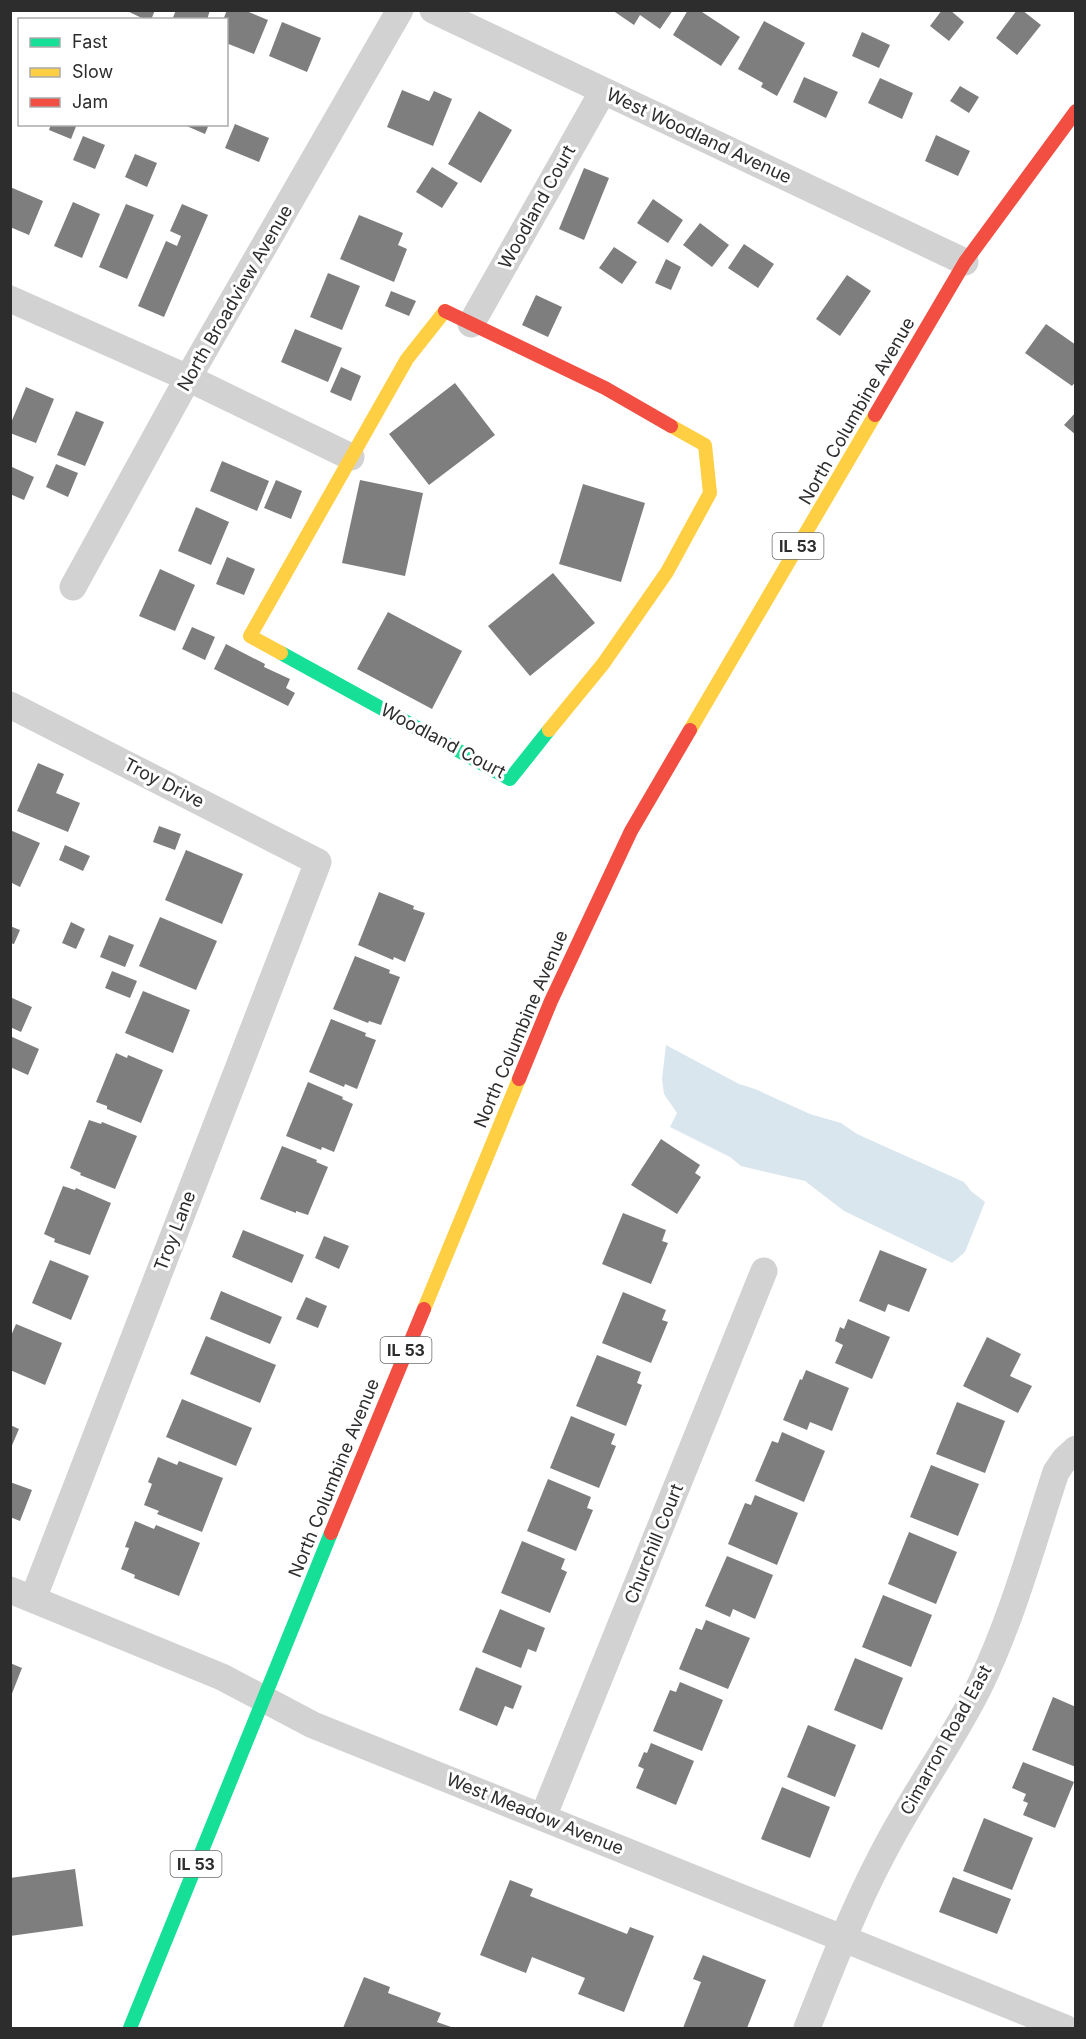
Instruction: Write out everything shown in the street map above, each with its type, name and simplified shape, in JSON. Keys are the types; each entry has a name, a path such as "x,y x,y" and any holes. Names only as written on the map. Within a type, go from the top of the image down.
{"main road":[{"name":"North Columbine Avenue","path":"130,2028 262,1699 551,1001 631,831 965,262 1076,111"},
{"name":"Woodland Court","path":"445,311 605,388 705,445 710,493 667,572 603,664 510,779 250,636 351,457 407,359 445,311"}],"street":[{"name":"North Broadview Avenue","path":"73,587 188,378 400,10"},
{"name":"West Woodland Avenue","path":"433,10 965,262"},
{"name":"Woodland Court","path":"471,324 603,90"},
{"path":"10,299 188,378 351,457"},
{"name":"Troy Drive","path":"10,705 318,862"},
{"name":"Troy Lane","path":"22,1595 318,862"},
{"name":"Churchill Court","path":"543,1817 764,1270"},
{"name":"Cimarron Road East","path":"807,2028 843,1938 881,1856 953,1735 981,1682 1007,1620 1056,1472 1076,1449"},
{"name":"West Meadow Avenue","path":"22,1595 222,1677 313,1725 1065,2028"}],"shaded area":[{"path":"666,1045 739,1084 810,1114 841,1123 857,1134 964,1182 985,1202 965,1252 952,1263 844,1211 805,1181 741,1166 730,1157 670,1127 677,1113 664,1094 662,1079"}],"building":[{"path":"125,10 155,10 152,18 142,18"},
{"path":"176,10 210,10 208,18 173,18"},
{"path":"227,10 244,10 268,20 254,54 228,44 228,18 224,18"},
{"path":"612,10 673,10 660,29 640,15 634,25"},
{"path":"688,10 699,10 740,37 721,66 673,35"},
{"path":"942,10 950,10 964,22 949,41 930,26"},
{"path":"1017,10 1022,10 1041,25 1017,55 996,38"},
{"path":"764,21 805,43 777,96 761,87 763,83 738,69"},
{"path":"282,22 321,38 307,72 269,56"},
{"path":"862,32 890,45 879,68 852,56"},
{"path":"804,77 838,92 826,118 793,102"},
{"path":"880,78 913,93 902,119 868,103"},
{"path":"960,86 979,97 969,113 950,101"},
{"path":"402,90 429,101 434,91 452,99 433,146 387,127"},
{"path":"479,111 512,130 481,183 448,164"},
{"path":"235,124 269,138 259,162 225,148"},
{"path":"50,126 76,126 71,139 49,130"},
{"path":"187,126 208,126 205,134"},
{"path":"936,135 970,151 958,176 925,161"},
{"path":"83,136 105,145 95,169 73,160"},
{"path":"135,154 157,163 147,187 125,177"},
{"path":"432,167 458,183 442,208 416,192"},
{"path":"584,168 609,178 584,240 559,229"},
{"path":"10,187 43,201 29,235 10,227"},
{"path":"653,199 683,220 668,243 637,223"},
{"path":"73,202 100,214 82,258 54,246"},
{"path":"126,204 154,215 127,279 99,267"},
{"path":"182,204 208,215 164,317 138,306 166,241 177,246 181,236 170,231"},
{"path":"359,215 403,233 398,245 407,249 394,282 340,259"},
{"path":"700,223 729,245 712,267 683,245"},
{"path":"744,244 774,264 758,288 728,268"},
{"path":"614,247 637,262 622,284 599,268"},
{"path":"666,259 681,267 671,290 655,283"},
{"path":"328,273 360,286 342,330 310,317"},
{"path":"847,275 871,291 840,336 816,319"},
{"path":"391,291 416,301 409,316 385,306"},
{"path":"536,295 562,307 548,337 522,325"},
{"path":"1046,324 1076,345 1076,381 1072,386 1025,353"},
{"path":"295,329 342,348 328,382 281,362"},
{"path":"341,367 361,376 351,401 330,392"},
{"path":"455,383 495,435 429,485 389,434"},
{"path":"26,387 54,399 36,443 10,433 10,425"},
{"path":"76,411 104,422 85,466 57,455"},
{"path":"1076,412 1076,435 1064,425"},
{"path":"222,461 269,481 257,511 210,491"},
{"path":"56,464 78,473 68,497 46,487"},
{"path":"12,467 34,477 24,500 10,494"},
{"path":"276,480 302,491 291,519 264,508"},
{"path":"360,480 423,493 405,576 342,563"},
{"path":"583,484 645,503 621,582 559,564"},
{"path":"196,507 229,522 211,565 178,551"},
{"path":"227,557 255,569 244,595 216,584"},
{"path":"160,569 195,585 175,631 139,616"},
{"path":"553,573 595,623 530,676 488,626"},
{"path":"388,612 462,651 432,709 357,669"},
{"path":"192,627 215,637 205,660 182,649"},
{"path":"226,644 265,664 264,667 290,679 286,688 295,693 288,706 214,669"},
{"path":"38,763 64,774 56,793 80,803 68,832 17,811"},
{"path":"159,826 181,834 175,850 153,842"},
{"path":"10,830 40,843 20,887 10,882"},
{"path":"65,845 90,856 83,871 59,860"},
{"path":"186,850 243,874 222,924 165,900"},
{"path":"379,892 425,913 405,962 394,957 393,960 358,945"},
{"path":"160,917 217,941 196,990 139,966"},
{"path":"71,922 85,929 76,949 62,943"},
{"path":"10,926 20,930 14,944 10,943"},
{"path":"109,935 134,945 125,967 100,957"},
{"path":"355,956 390,970 389,973 400,977 381,1025 369,1021 368,1023 333,1009"},
{"path":"112,971 137,981 130,998 105,988"},
{"path":"143,991 190,1010 173,1053 125,1033"},
{"path":"10,997 32,1007 21,1032 10,1027"},
{"path":"331,1019 366,1033 365,1036 376,1040 357,1089 345,1084 344,1087 309,1072"},
{"path":"10,1036 39,1049 28,1075 10,1067"},
{"path":"116,1053 127,1058 128,1055 163,1070 141,1123 96,1102"},
{"path":"308,1082 343,1097 342,1099 353,1104 334,1152 322,1147 321,1150 286,1136"},
{"path":"89,1120 101,1124 102,1122 137,1136 115,1189 80,1175 81,1173 70,1168"},
{"path":"661,1139 700,1165 695,1173 701,1177 677,1214 631,1185"},
{"path":"282,1146 328,1167 308,1215 296,1211 296,1213 260,1199"},
{"path":"63,1186 75,1190 76,1188 111,1203 90,1255 54,1242 55,1239 44,1234"},
{"path":"623,1213 666,1230 662,1241 668,1243 651,1284 602,1264"},
{"path":"243,1230 304,1255 292,1283 232,1257"},
{"path":"324,1236 349,1246 339,1269 315,1258"},
{"path":"880,1250 927,1269 909,1312 888,1304 885,1312 859,1301"},
{"path":"50,1260 89,1276 71,1320 32,1303"},
{"path":"221,1291 282,1317 270,1344 210,1319"},
{"path":"623,1292 666,1310 662,1320 668,1322 651,1363 602,1343"},
{"path":"306,1297 327,1306 318,1328 296,1319"},
{"path":"848,1319 890,1337 872,1379 835,1363 843,1345 835,1341 840,1327 844,1329"},
{"path":"16,1324 62,1343 45,1385 10,1370 10,1338"},
{"path":"206,1336 276,1365 260,1403 190,1374"},
{"path":"987,1337 1021,1354 1010,1376 1032,1386 1018,1413 963,1386"},
{"path":"597,1355 641,1372 637,1383 642,1385 626,1426 576,1406"},
{"path":"806,1370 849,1388 832,1431 810,1422 807,1430 783,1420"},
{"path":"182,1399 252,1428 236,1466 166,1437"},
{"path":"957,1402 1005,1421 985,1473 936,1454"},
{"path":"571,1416 615,1434 611,1444 616,1446 599,1488 550,1468"},
{"path":"10,1425 19,1429 10,1450"},
{"path":"782,1432 825,1451 804,1502 755,1481 772,1441 778,1443"},
{"path":"158,1457 177,1465 179,1461 223,1478 202,1532 157,1514 159,1511 144,1505 152,1484 148,1482"},
{"path":"931,1465 979,1484 958,1536 910,1517"},
{"path":"548,1479 591,1497 587,1508 593,1510 576,1551 527,1531"},
{"path":"10,1482 32,1490 20,1521 10,1517"},
{"path":"755,1495 798,1513 777,1565 728,1544 745,1503 751,1505"},
{"path":"135,1521 154,1529 156,1525 200,1543 179,1596 134,1578 135,1575 121,1569 129,1548 125,1547"},
{"path":"909,1532 957,1552 936,1604 888,1584"},
{"path":"522,1541 565,1559 561,1569 567,1572 550,1613 501,1593"},
{"path":"727,1556 773,1575 755,1619 733,1609 730,1617 705,1606"},
{"path":"883,1595 932,1615 911,1667 862,1647"},
{"path":"500,1609 545,1628 536,1652 528,1649 521,1668 482,1652"},
{"path":"706,1620 750,1638 728,1689 679,1669 696,1628 702,1630"},
{"path":"855,1658 903,1678 882,1730 834,1710"},
{"path":"10,1663 22,1668 11,1696 10,1696"},
{"path":"476,1667 522,1686 513,1709 505,1706 497,1726 459,1710"},
{"path":"680,1682 723,1700 702,1751 653,1731 670,1690 676,1692"},
{"path":"1053,1697 1076,1707 1076,1767 1032,1750"},
{"path":"808,1725 856,1745 835,1797 787,1777"},
{"path":"651,1743 694,1761 676,1805 636,1788 644,1769 638,1766"},
{"path":"1023,1762 1074,1782 1055,1828 1023,1815 1028,1803 1023,1801 1026,1794 1012,1788"},
{"path":"782,1787 830,1807 810,1858 761,1839"},
{"path":"984,1818 1033,1838 1012,1890 963,1871"},
{"path":"75,1869 83,1926 10,1936 10,1878"},
{"path":"953,1877 1011,1899 997,1934 939,1912"},
{"path":"510,1880 533,1889 530,1896 627,1934 630,1927 654,1936 624,2012 578,1994 585,1978 532,1957 526,1973 480,1955"},
{"path":"703,1955 766,1980 747,2028 683,2028 701,1982 693,1979"},
{"path":"364,1977 390,1987 388,1993 441,2013 437,2022 454,2028 343,2028"}],"traffic: fast":[{"path":"281,653 510,779 549,730"},
{"path":"130,2028 331,1533"}],"traffic: slow":[{"path":"281,653 250,636 407,359 445,311"},
{"path":"690,730 875,415"},
{"path":"549,730 603,664 667,572 710,493 705,445 671,426"},
{"path":"424,1309 519,1079"}],"traffic: jam":[{"path":"875,415 965,262 1076,111"},
{"path":"445,311 605,388 671,426"},
{"path":"519,1079 551,1001 631,831 690,730"},
{"path":"331,1533 424,1309"}]}
